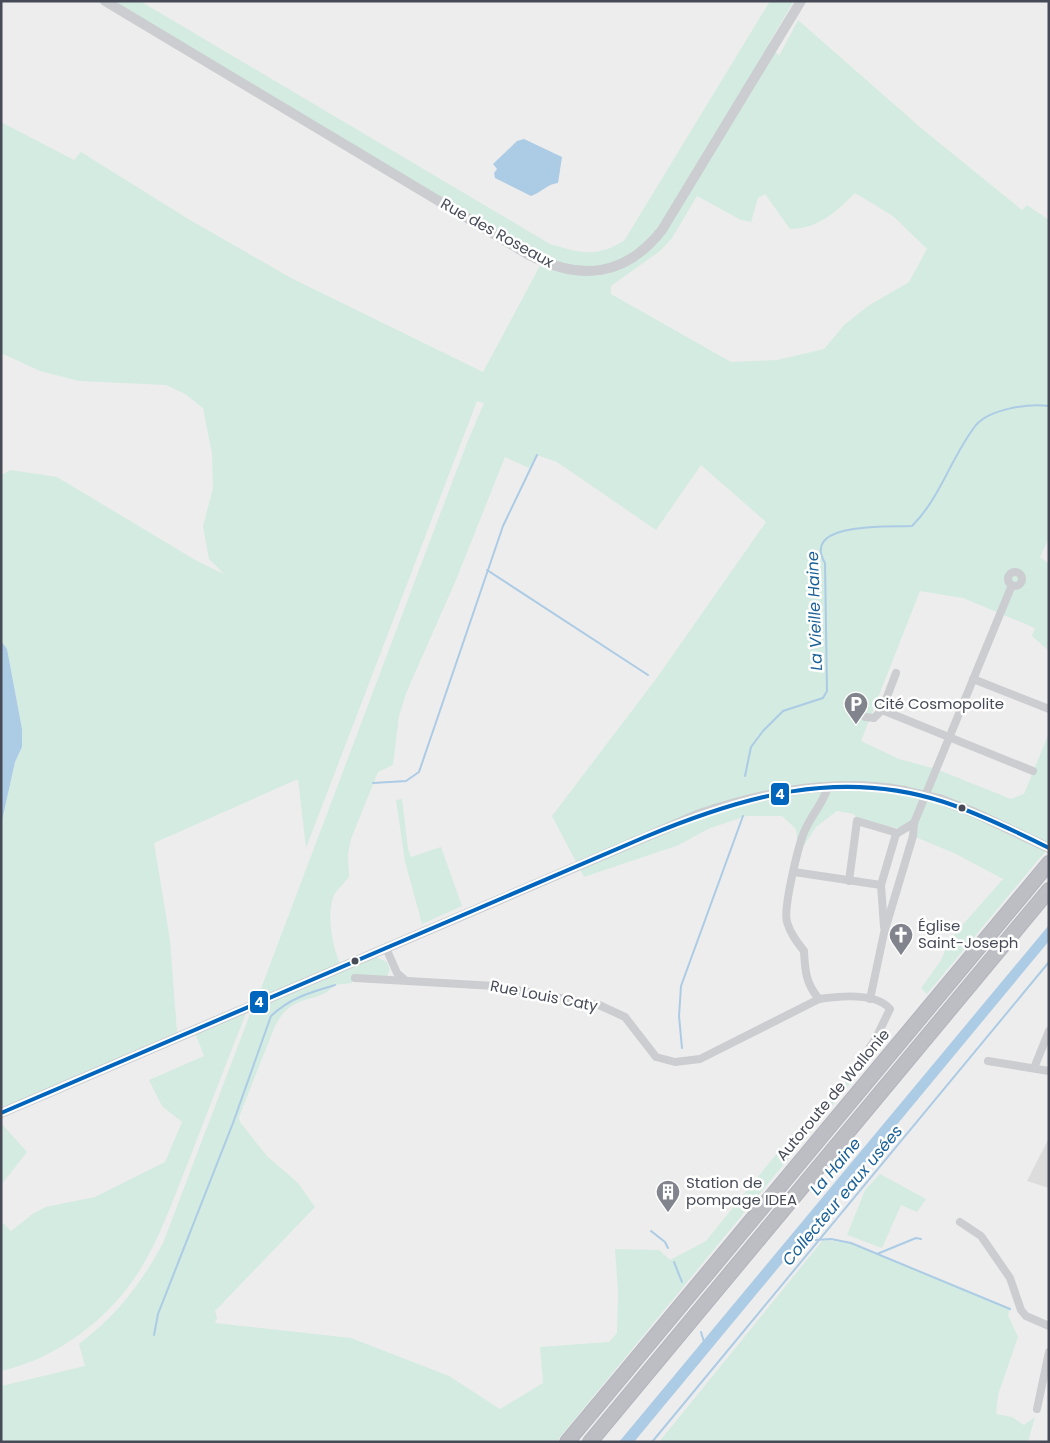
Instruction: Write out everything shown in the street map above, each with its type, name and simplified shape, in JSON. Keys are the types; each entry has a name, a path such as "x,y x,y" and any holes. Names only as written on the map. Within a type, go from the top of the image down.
{"highway":[{"name":"Autoroute de Wallonie","path":"567,1442 1049,863"},
{"path":"590,1442 1049,890"}],"main road":[{"name":"Rue des Roseaux","path":"105,1 529,255 555,266 585,271 613,268 642,252 658,236 801,1"},
{"path":"1,1113 697,815 745,799 779,792 828,787 867,787 905,791 975,812 1049,848"}],"street":[{"path":"870,1000 884,933 913,836 914,823 1012,585"},
{"path":"865,717 874,718 882,710 896,673"},
{"path":"973,679 1049,709"},
{"path":"882,710 1033,771"},
{"path":"819,999 812,990 805,975 804,951 794,938 786,920 801,840 806,827 823,801 828,787"},
{"path":"849,881 857,821 895,833 914,823"},
{"path":"884,933 881,885 895,833"},
{"path":"794,872 881,885"},
{"path":"386,948 397,973 405,980"},
{"name":"Rue Louis Caty","path":"355,978 495,986 599,1005 625,1017 656,1057 675,1062 700,1059 819,999 840,996 886,1004 890,1009 876,1038 857,1067"},
{"path":"1034,1068 1049,1031"},
{"path":"988,1061 1049,1071"},
{"path":"960,1222 981,1236 1010,1278 1021,1310 1026,1316 1049,1326"},
{"path":"1037,1410 1049,1352"}],"shaded area":[{"path":"1049,1138 1049,1188 1027,1181"}],"green space":[{"path":"105,1 140,1 550,244 571,250 596,252 624,241 770,1 794,1 769,43 779,56 798,20 921,128 1022,210 1027,205 1049,220 1049,538 1040,557 1049,564 1049,651 1032,636 1035,628 963,598 920,591 861,741 899,759 936,769 1011,799 1024,794 1049,733 1049,847 927,994 921,988 940,962 951,938 1003,879 956,854 913,836 914,823 897,828 857,820 854,814 837,811 816,827 803,847 798,846 796,829 782,816 746,816 708,829 679,845 584,877 552,816 656,679 766,522 701,465 656,530 557,462 537,455 529,468 505,457 456,580 407,691 399,716 393,765 378,772 351,839 348,854 349,877 336,892 330,917 332,938 340,963 257,999 467,443 484,403 477,401 306,848 298,779 154,843 170,940 177,1032 1,1109 1,825 15,762 22,747 22,729 7,649 1,641 1,475 11,470 57,477 197,561 224,574 209,559 203,526 213,488 212,454 203,408 185,394 166,385 79,381 40,371 1,353 1,122 74,160 81,152 190,220 291,278 483,372 542,262","holes":["855,193 893,216 927,249 909,282 868,306 844,325 824,349 777,360 731,362 611,294 611,286 660,251 672,238 697,196 741,220 751,222 758,198 765,194 790,229 818,223 841,207"]},
{"path":"402,799 408,849 411,857 441,847 462,906 422,924 405,861 396,800"},
{"path":"376,957 387,962 390,970 387,976 354,976 352,983 335,985 320,995 290,1007 275,1026 239,1117 240,1122 267,1156 298,1183 315,1207 215,1311 217,1318 215,1323 351,1338 449,1376 500,1409 543,1383 540,1347 609,1342 617,1333 618,1291 615,1249 659,1250 670,1260 706,1241 795,1131 846,1082 853,1080 556,1442 1,1442 1,1386 85,1366 79,1344 116,1311 137,1286 155,1258 163,1243 252,1009"},
{"path":"247,1011 169,1211 148,1256 135,1277 102,1316 80,1334 42,1357 1,1371 1,1221 11,1231 34,1213 46,1207 95,1197 165,1162 182,1122 162,1106 149,1080 204,1056 195,1033"},
{"path":"1,1123 27,1152 1,1185"},
{"path":"880,1174 926,1199 917,1212 901,1205 882,1248 847,1235 865,1190"},
{"path":"823,1240 851,1243 1010,1309 1008,1315 1018,1337 998,1395 996,1414 1012,1417 1024,1425 1035,1417 1028,1442 659,1442"}],"water":[{"path":"524,139 562,157 558,183 531,196 495,178 494,173 497,169 493,164 517,141"},
{"path":"1,641 7,649 22,729 22,747 15,762 1,825"},
{"path":"1049,925 1049,941 634,1442 619,1442"}],"waterway":[{"name":"La Vieille Haine","path":"745,776 751,747 763,731 783,711 823,698 827,691 825,563 821,549 825,540 836,533 852,529 912,526 931,502 967,437 982,419 1010,408 1031,405 1049,406"},
{"path":"373,783 406,781 419,772 503,526 537,455"},
{"path":"487,570 648,675"},
{"path":"682,1048 679,1016 681,986 743,816"},
{"name":"Collecteur eaux usées","path":"652,1442 1049,962"},
{"path":"154,1335 158,1314 233,1123 271,1016 293,1000 335,985"},
{"path":"651,1231 665,1242 668,1248"},
{"path":"877,1254 916,1238 921,1239"},
{"path":"798,1241 831,1239 851,1243 1010,1309"},
{"path":"674,1262 682,1282"},
{"path":"701,1332 704,1342"}],"transit line":[{"name":"4","path":"1,1113 645,837 718,809 755,799 792,791 829,787 867,787 905,792 944,802 971,812 1049,848"}],"place":[{"name":"Cité Cosmopolite","path":"856,725"},
{"name":"Église Saint-Joseph","path":"901,956"},
{"name":"Station de pompage IDEA","path":"668,1213"}],"water label":[{"name":"La Haine","path":"835,1166"}]}
